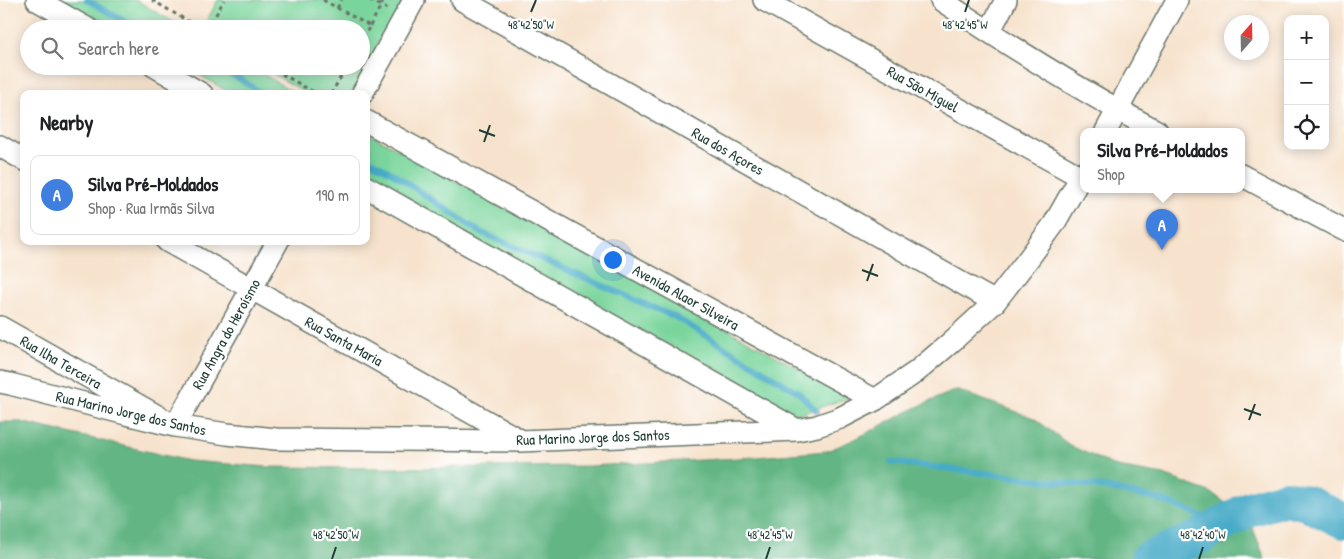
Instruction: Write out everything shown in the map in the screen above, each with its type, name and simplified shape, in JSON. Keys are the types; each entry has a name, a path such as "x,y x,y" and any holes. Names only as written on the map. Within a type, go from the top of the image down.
{"street":[{"path":"37,0 72,20"},
{"path":"364,90 414,0"},
{"name":"Rua dos Açores","path":"462,0 995,302"},
{"name":"Rua São Miguel","path":"764,0 1080,174"},
{"path":"941,0 989,32 1118,110 1151,128"},
{"path":"989,32 1006,0"},
{"path":"1108,128 1177,0"},
{"path":"169,75 195,90"},
{"name":"Avenida Alaor Silveira","path":"370,123 875,400"},
{"path":"0,146 20,158"},
{"path":"1245,177 1344,230"},
{"name":"Rua Marino Jorge dos Santos","path":"0,382 175,426 276,439 520,441 797,430 840,418 875,400 916,372 949,344 995,302 1054,224 1080,178"},
{"path":"370,188 797,430"},
{"name":"Rua Santa Maria","path":"175,245 520,441"},
{"name":"Rua Angra do Heroísmo","path":"175,426 276,245"},
{"name":"Rua Ilha Terceira","path":"0,327 175,426"}],"path":[{"path":"152,0 186,20"},
{"path":"213,20 224,0"},
{"path":"323,0 359,20"},
{"path":"338,8 342,0"},
{"path":"370,26 384,0"},
{"path":"284,75 310,90"},
{"path":"333,90 342,75"}],"green space":[{"path":"64,0 136,0 170,20 102,20"},
{"path":"218,0 405,0 370,62 370,20 207,20"},
{"path":"199,75 264,75 290,90 225,90"},
{"path":"275,75 363,75 354,90 301,90"},
{"path":"370,134 851,397 797,415 493,250 370,174"},
{"path":"956,390 1034,418 1071,446 1117,467 1164,475 1212,493 1250,521 1265,559 0,559 0,422 21,422 189,461 269,467 589,466 756,457 827,451"}],"waterway":[{"path":"87,0 122,20"},
{"path":"232,75 256,90"},
{"path":"370,160 388,170 480,232 677,318 798,392 817,411"},
{"path":"891,462 1102,487 1161,500 1222,524"},
{"path":"1148,559 1198,538 1249,509 1286,498 1307,503 1344,521"}],"place":[{"name":"Silva Pré-Moldados","path":"1162,250"}]}
